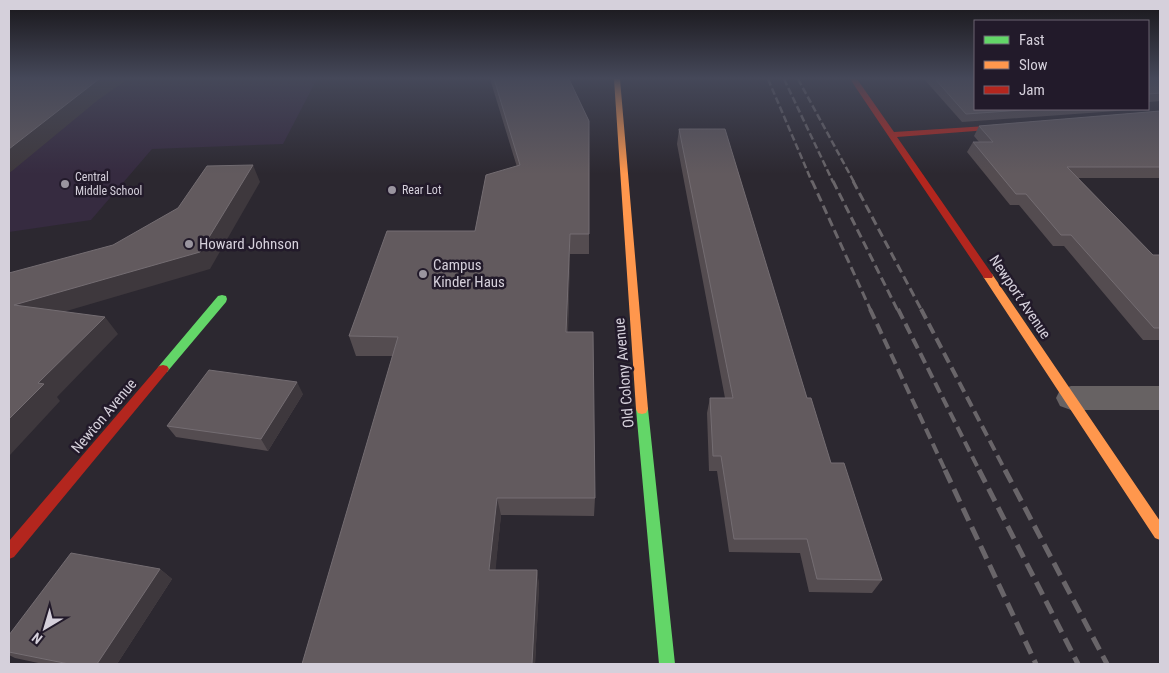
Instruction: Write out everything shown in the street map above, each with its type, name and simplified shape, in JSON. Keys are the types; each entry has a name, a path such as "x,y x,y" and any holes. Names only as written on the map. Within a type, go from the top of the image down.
{"street":[{"name":"Old Colony Avenue","path":"619,110 642,412 667,664"},
{"name":"Newport Avenue","path":"874,110 1071,398 1160,533"},
{"path":"890,135 1025,125"},
{"name":"Newton Avenue","path":"9,552 222,299"},
{"path":"1071,398 1160,398"}],"shaded area":[{"name":"Central Middle School","path":"9,110 301,110 283,144 152,149 91,220 9,232"}],"building":[{"path":"9,110 59,110 9,149"},
{"path":"503,110 584,110 589,121 589,234 570,234 566,332 593,332 595,498 497,498 489,570 537,570 532,664 302,664 398,337 349,336 387,231 475,231 486,175 520,165"},
{"path":"963,110 1016,110 966,114"},
{"path":"1160,111 1160,167 1067,167 1153,255 1160,255 1160,328 1154,328 1071,235 1061,235 1026,194 1016,194 973,142 993,142 979,126"},
{"path":"679,129 725,129 807,398 811,398 831,463 844,463 882,580 817,579 807,539 734,539 721,456 713,456 710,398 733,398"},
{"path":"253,165 200,252 14,305 105,317 38,383 44,384 9,419 9,273 113,245 178,208 207,166"},
{"path":"209,370 297,382 261,439 167,426"},
{"path":"71,553 160,569 97,664 69,664 9,652 9,635"}],"railway":[{"path":"781,110 812,182"},
{"path":"799,110 833,182"},
{"path":"815,110 854,182"},
{"path":"812,181 871,311"},
{"path":"833,181 898,311"},
{"path":"853,181 922,311"},
{"path":"870,309 946,472"},
{"path":"898,309 980,472"},
{"path":"921,309 1006,472"},
{"path":"945,470 1036,664"},
{"path":"979,470 1078,664"},
{"path":"1005,470 1107,664"}],"traffic: fast":[{"path":"163,369 222,299"},
{"path":"642,409 667,664"}],"traffic: slow":[{"path":"619,110 642,409"},
{"path":"988,276 1160,533"}],"traffic: jam":[{"path":"875,110 988,276"},
{"path":"890,135 1014,126"},
{"path":"9,552 163,369"}],"place":[{"name":"Central Middle School","path":"65,184"},
{"name":"Rear Lot","path":"392,190"},
{"name":"Howard Johnson","path":"189,244"},
{"name":"Campus Kinder Haus","path":"423,274"}]}
